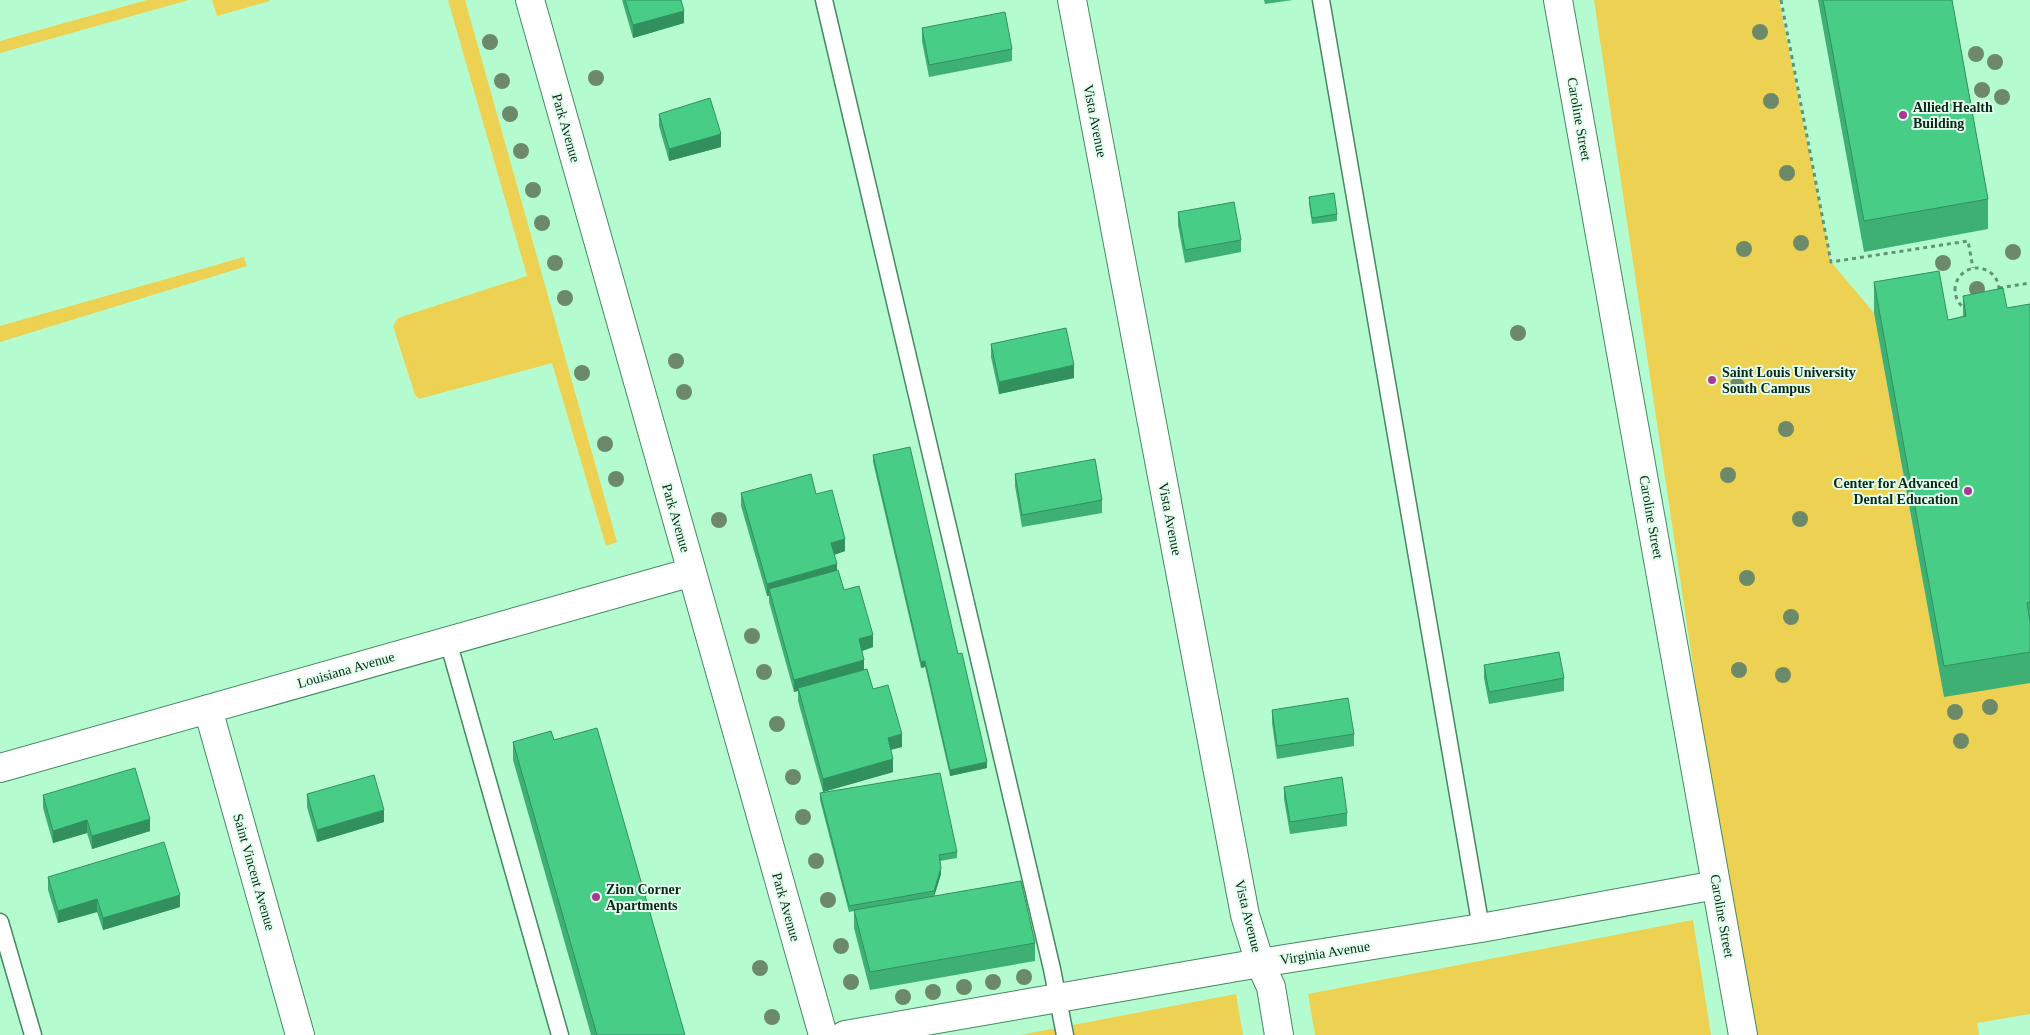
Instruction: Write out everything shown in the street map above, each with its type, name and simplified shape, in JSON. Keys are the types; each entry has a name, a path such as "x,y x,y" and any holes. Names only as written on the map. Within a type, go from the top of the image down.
{"street":[{"name":"Park Avenue","path":"530,0 823,1035"},
{"name":"Vista Avenue","path":"1072,0 1245,915 1260,963 1270,987 1279,1035"},
{"name":"Caroline Street","path":"1558,0 1743,1035"},
{"name":"Louisiana Avenue","path":"0,768 692,572"},
{"name":"Saint Vincent Avenue","path":"208,709 300,1035"},
{"name":"Virginia Avenue","path":"846,1035 1058,997 1481,928 1716,885"}],"lane":[{"path":"824,0 1058,997 1065,1035"},
{"path":"1320,0 1481,928"},
{"path":"448,641 560,1035"},
{"path":"0,922 33,1035"}],"path":[{"path":"1781,0 1831,262 1968,241 1973,268"},
{"path":"1973,268 1981,268 1992,274 1999,288 1995,303 1987,310 1975,313 1964,308 1955,295 1957,279 1973,268"},
{"path":"1999,288 2030,283"}],"shaded area":[{"path":"147,0 189,0 0,53 0,41"},
{"path":"212,0 269,0 270,1 217,16"},
{"path":"448,0 465,0 617,542 606,546 552,363 419,399 415,395 393,326 398,318 527,276"},
{"path":"1594,0 1779,0 1831,262 1874,313 1944,696 2030,681 2030,1014 1977,1023 1979,1035 1748,1035"},
{"path":"244,257 247,266 0,342 0,326"},
{"path":"1693,920 1711,1035 1315,1035 1308,994"},
{"path":"1236,994 1243,1035 1020,1035"}],"building":[{"path":"625,0 681,0 684,11 633,25"},
{"name":"Allied Health Building","path":"1823,0 1952,0 1988,199 1864,221"},
{"path":"1005,12 1012,49 929,65 922,28"},
{"path":"710,98 721,134 669,149 659,114"},
{"path":"1334,193 1337,214 1312,218 1309,197"},
{"path":"1234,202 1241,240 1185,250 1178,212"},
{"name":"Center for Advanced Dental Education","path":"1939,271 1948,320 1966,316 1963,296 2003,288 2007,308 2030,304 2030,602 2027,603 2030,621 2030,652 1944,666 1874,282"},
{"path":"1066,328 1074,365 999,382 991,344"},
{"path":"910,447 958,654 962,653 987,762 950,770 925,661 921,662 873,455"},
{"path":"1095,459 1102,500 1022,515 1015,474"},
{"path":"811,474 816,494 832,490 845,539 831,543 837,564 767,584 741,493"},
{"path":"838,570 844,590 859,586 873,635 859,639 864,660 794,680 769,589"},
{"path":"1559,652 1564,678 1489,692 1484,665"},
{"path":"867,669 873,689 888,685 902,734 888,738 893,759 823,779 798,688"},
{"path":"1348,698 1354,734 1277,746 1272,710"},
{"name":"Zion Corner Apartments","path":"597,728 685,1035 597,1035 513,742 551,731 554,740"},
{"path":"135,768 150,819 92,836 87,820 53,831 43,795"},
{"path":"940,773 957,852 939,855 941,868 934,891 849,906 820,793"},
{"path":"374,775 384,810 317,830 307,794"},
{"path":"1342,777 1347,813 1290,822 1284,787"},
{"path":"164,842 180,895 103,918 97,899 58,911 48,877"},
{"path":"1021,881 1035,943 870,972 854,910"}],"place":[{"name":"Allied Health Building","path":"1903,115"},
{"name":"Saint Louis University South Campus","path":"1712,380"},
{"name":"Center for Advanced Dental Education","path":"1968,491"},
{"name":"Zion Corner Apartments","path":"596,897"}]}
